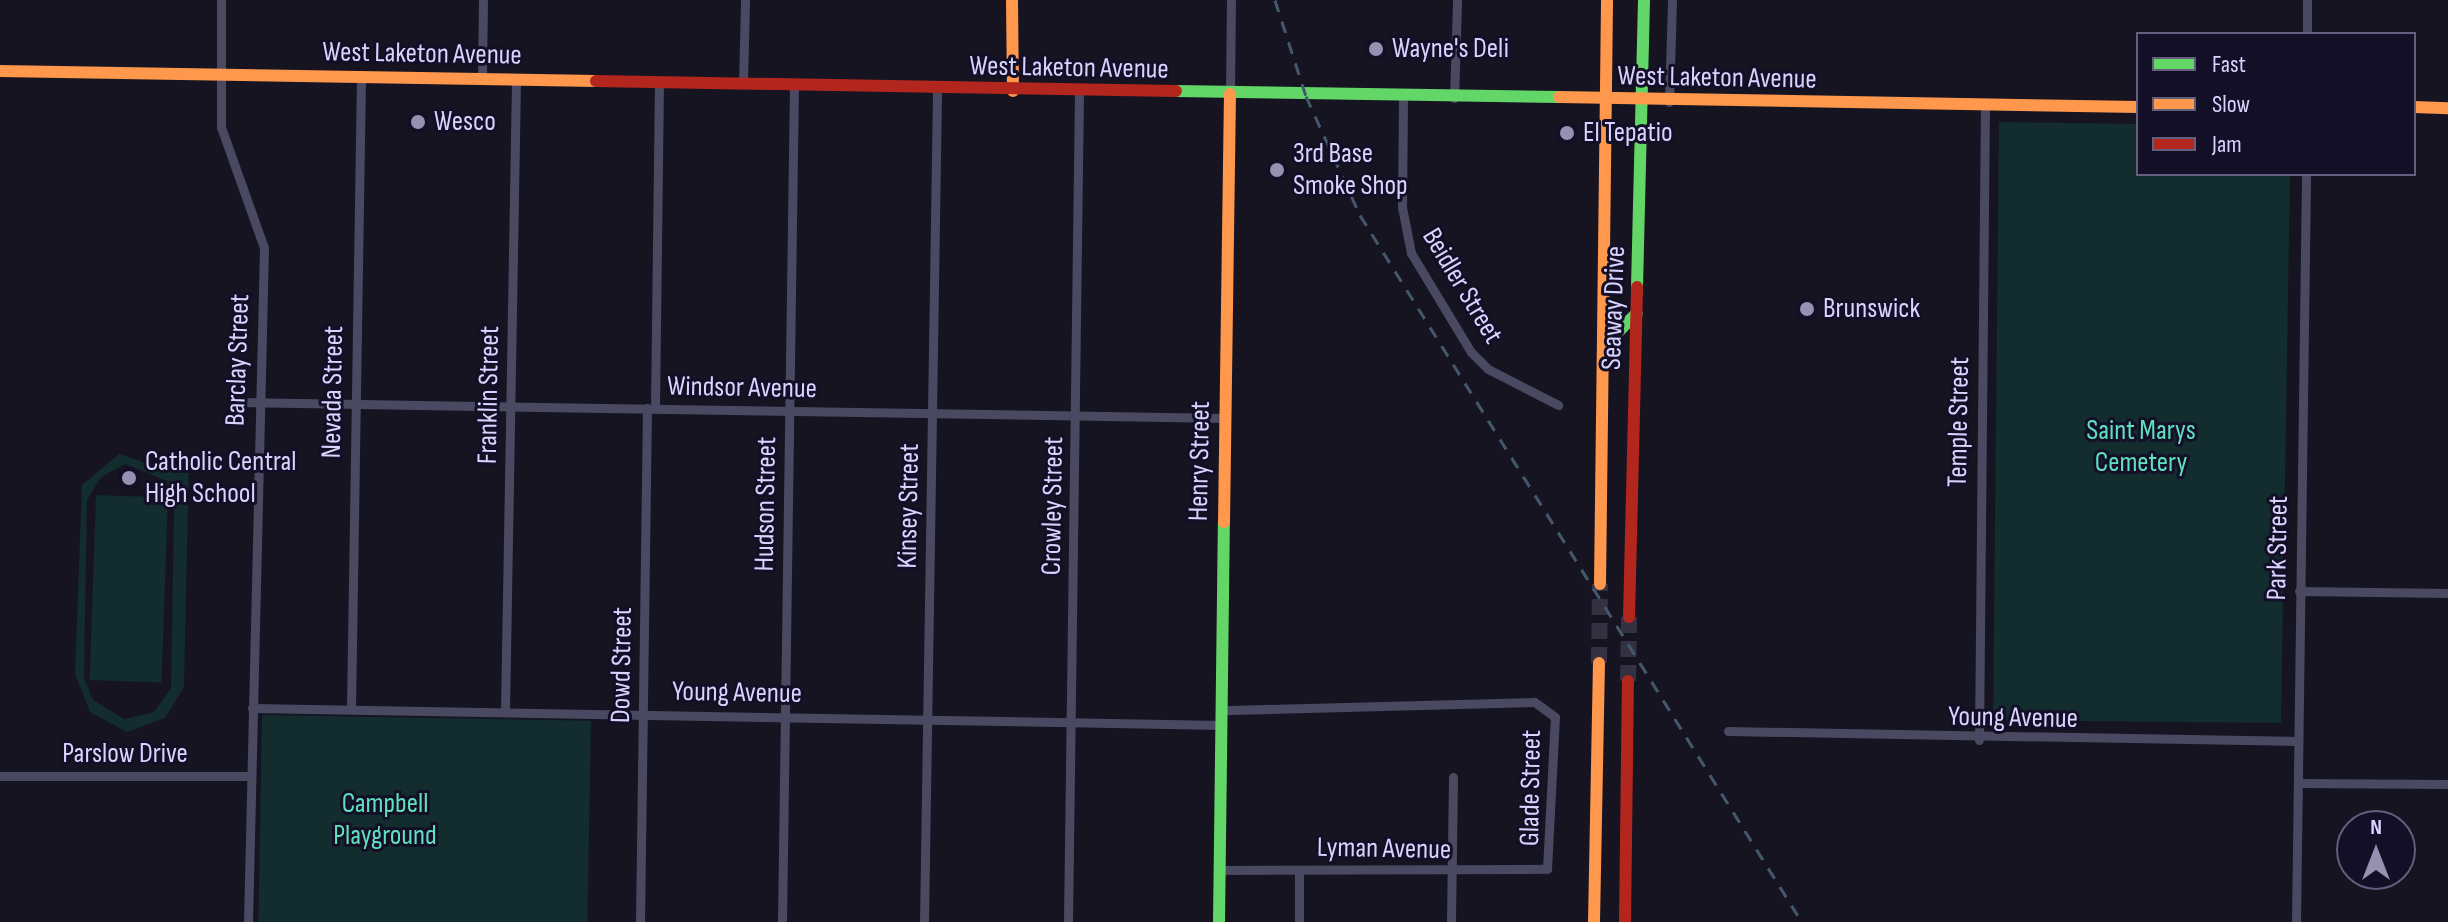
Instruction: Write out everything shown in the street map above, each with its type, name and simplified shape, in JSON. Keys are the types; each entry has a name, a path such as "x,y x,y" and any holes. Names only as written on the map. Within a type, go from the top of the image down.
{"main road":[{"path":"1012,0 1013,91"},
{"name":"Seaway Drive","path":"1600,584 1607,0"},
{"path":"1635,0 1634,59 1642,76"},
{"name":"Seaway Drive","path":"1629,617 1640,304 1644,0"},
{"name":"West Laketon Avenue","path":"0,71 1641,102 2136,107"},
{"name":"Henry Street","path":"1219,922 1230,94"},
{"path":"2416,107 2448,108"},
{"path":"1604,126 1612,144 1614,328 1627,329 1640,304"},
{"path":"1594,922 1599,663"},
{"path":"1625,922 1628,681"}],"street":[{"name":"Barclay Street","path":"221,0 221,75 226,147 249,191 264,248 248,922"},
{"path":"482,79 483,0"},
{"path":"743,84 745,0"},
{"name":"Henry Street","path":"1230,94 1231,0"},
{"path":"1454,98 1457,0"},
{"path":"1669,102 1672,0"},
{"path":"2307,0 2307,32"},
{"name":"Nevada Street","path":"351,708 361,77"},
{"name":"Franklin Street","path":"505,711 516,80"},
{"name":"Dowd Street","path":"640,922 659,83"},
{"name":"Hudson Street","path":"782,922 794,86"},
{"name":"Kinsey Street","path":"924,922 937,90"},
{"name":"Crowley Street","path":"1068,922 1079,91"},
{"name":"Beidler Street","path":"1403,97 1402,207 1411,253 1471,352 1488,369 1558,405"},
{"name":"Temple Street","path":"1979,740 1985,106"},
{"name":"Park Street","path":"2296,922 2306,176"},
{"name":"Windsor Avenue","path":"234,402 1225,418"},
{"path":"2299,591 2448,593"},
{"name":"Glade Street","path":"1222,710 1534,702 1555,717 1547,869"},
{"name":"Young Avenue","path":"252,708 1222,725"},
{"name":"Young Avenue","path":"1728,731 1979,740 2298,741"},
{"name":"Parslow Drive","path":"0,776 250,776"},
{"path":"1451,922 1453,777"},
{"path":"2299,783 2448,784"},
{"name":"Lyman Avenue","path":"1219,870 1452,872 1547,869"},
{"path":"1299,870 1299,922"}],"green space":[{"name":"Saint Marys Cemetery","path":"1999,122 2136,124 2136,176 2290,176 2281,723 1993,720"},
{"path":"119,454 171,471 174,457 189,459 184,687 165,718 127,732 90,712 75,674 82,485","holes":["125,464 167,481 174,510 171,688 154,712 124,719 93,700 84,678 87,500 101,477"]},
{"path":"96,495 168,498 161,682 90,680"},
{"name":"Campbell Playground","path":"262,715 591,721 587,922 258,922"}],"tunnel":[{"path":"1599,663 1600,584"},
{"path":"1628,681 1629,617"}],"railway":[{"path":"1275,0 1306,96 1360,215 1802,922"}],"traffic: fast":[{"path":"1637,287 1644,0"},
{"path":"1176,91 1559,97"},
{"path":"1611,309 1619,331 1637,313"},
{"path":"1219,922 1224,522"}],"traffic: slow":[{"path":"1012,0 1013,91"},
{"path":"1600,584 1607,0"},
{"path":"0,71 596,81"},
{"path":"1224,522 1230,94"},
{"path":"1559,97 2136,107"},
{"path":"2416,107 2448,108"},
{"path":"1594,922 1599,663"}],"traffic: jam":[{"path":"596,81 1176,91"},
{"path":"1629,617 1637,287"},
{"path":"1625,922 1628,681"}],"place":[{"name":"Wayne's Deli","path":"1376,49"},
{"name":"Wesco","path":"418,122"},
{"name":"El Tepatio","path":"1567,133"},
{"name":"3rd Base Smoke Shop","path":"1277,170"},
{"name":"Brunswick","path":"1807,309"},
{"name":"Catholic Central High School","path":"129,478"}]}
